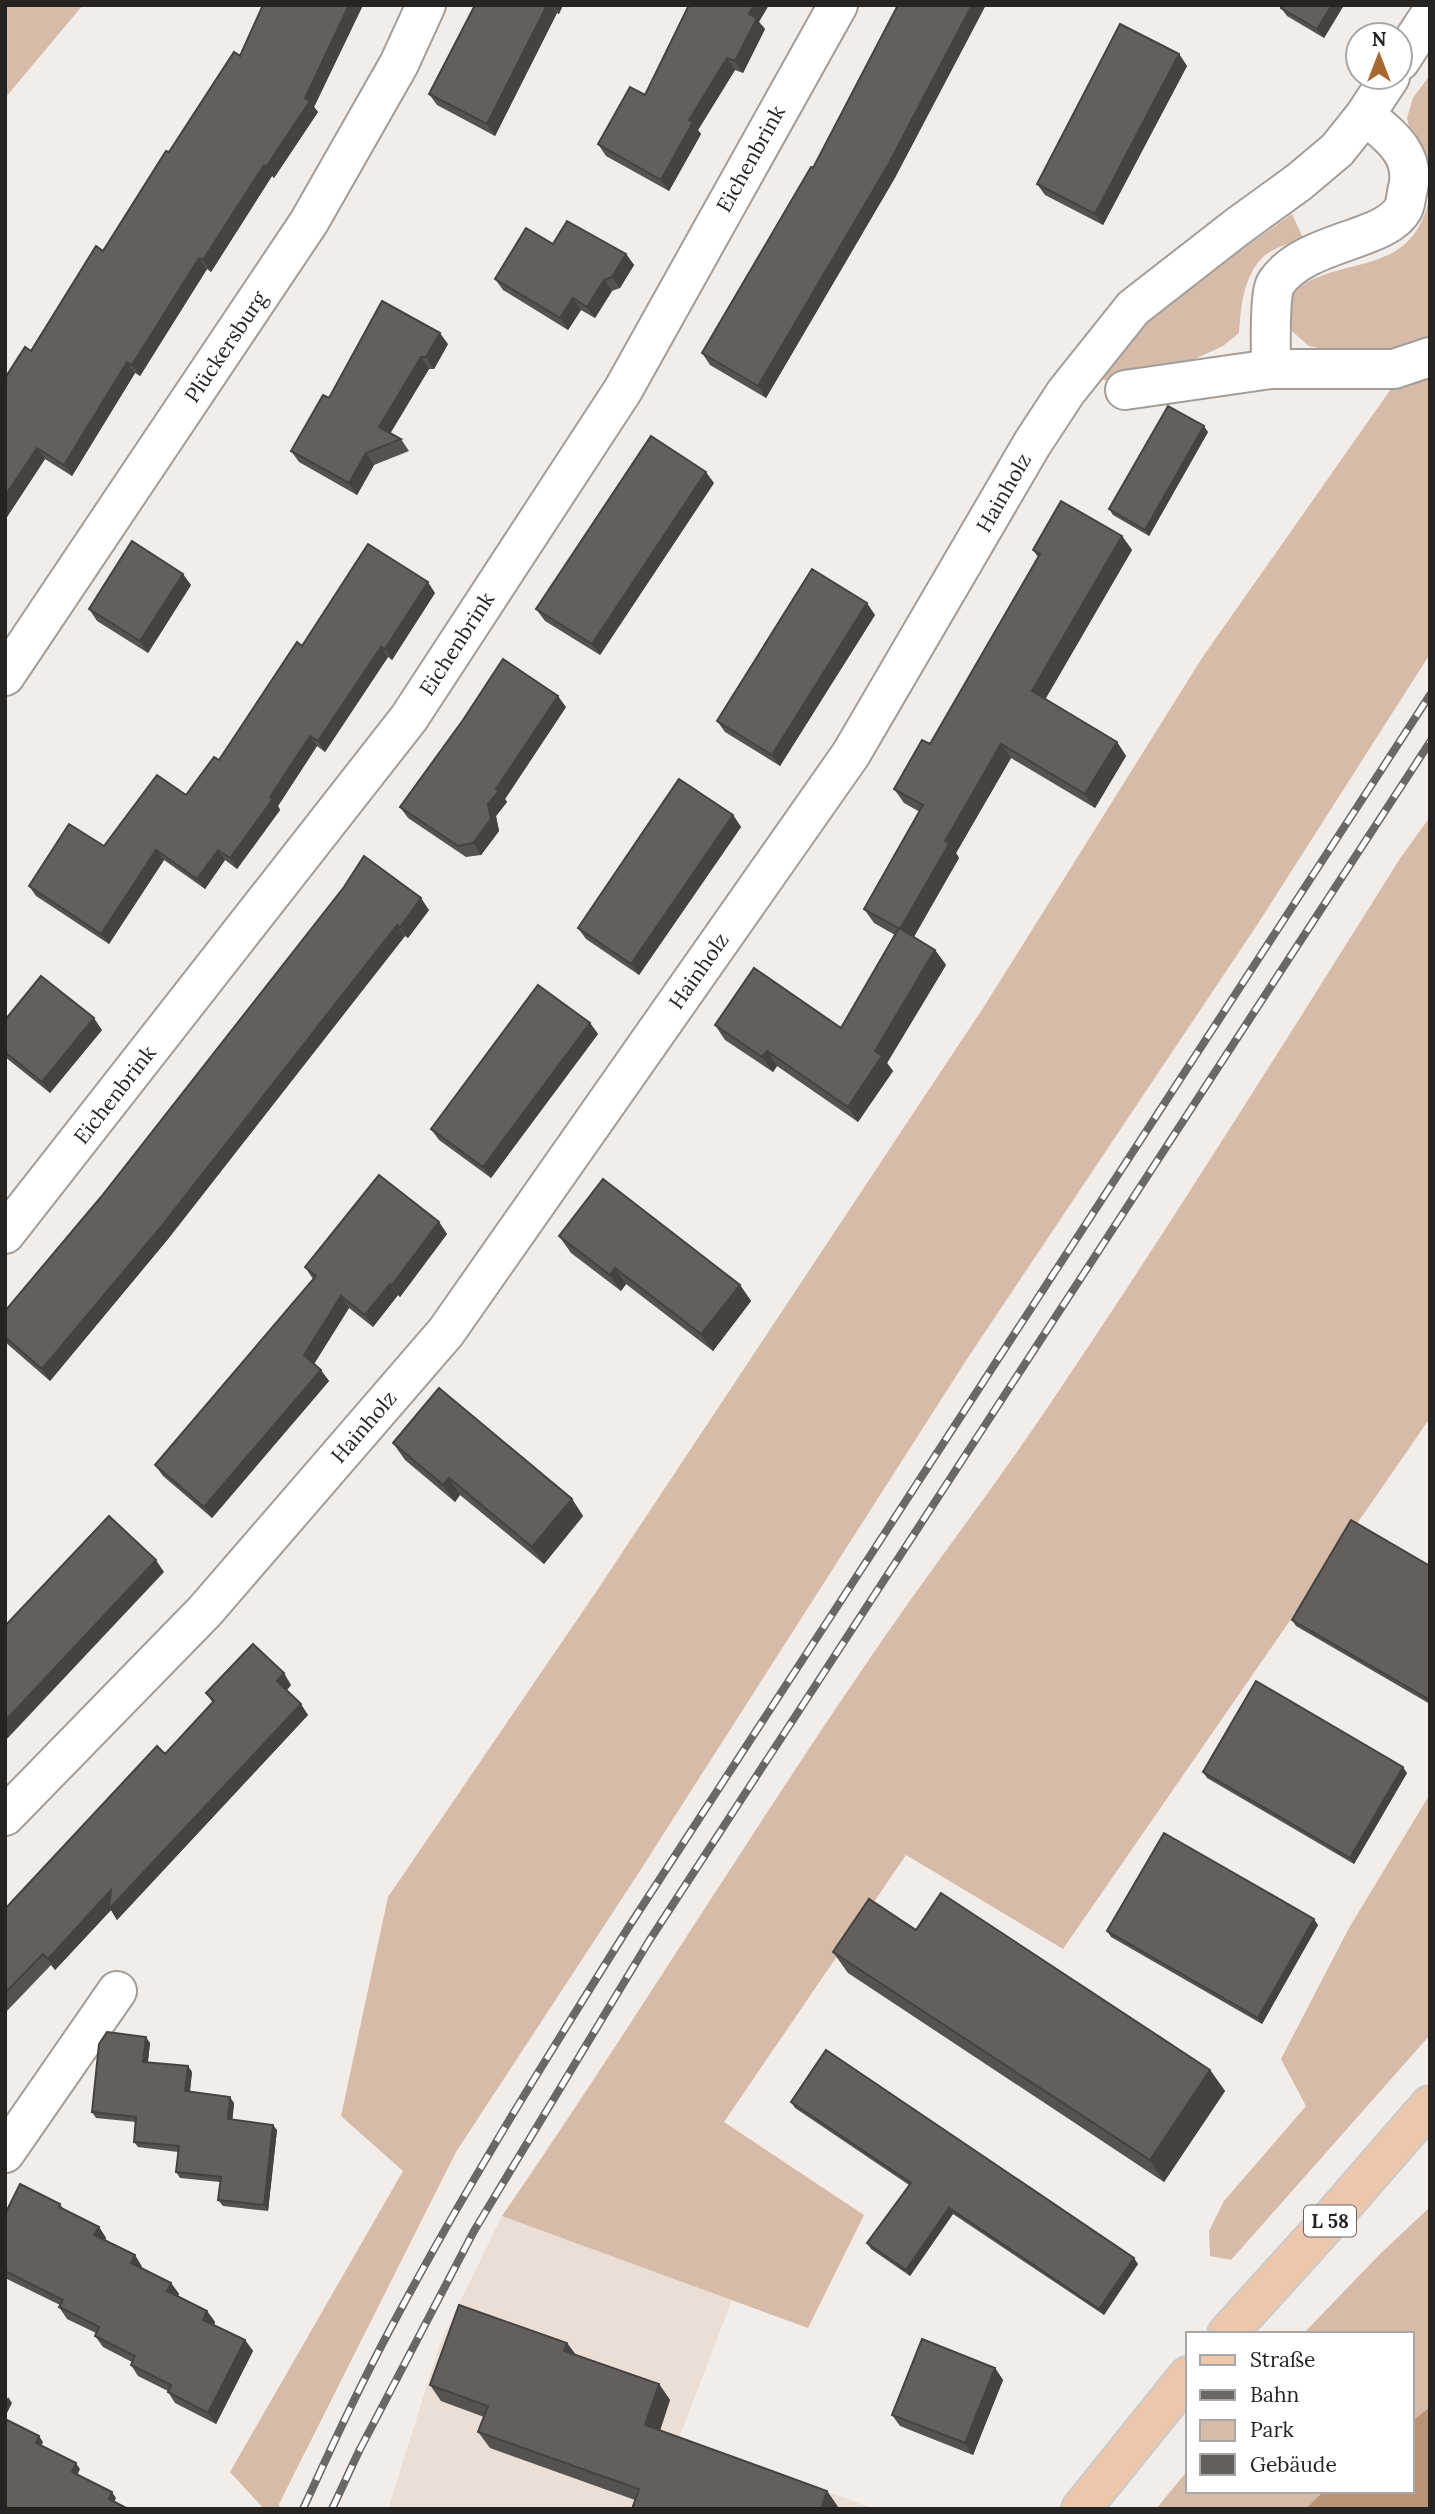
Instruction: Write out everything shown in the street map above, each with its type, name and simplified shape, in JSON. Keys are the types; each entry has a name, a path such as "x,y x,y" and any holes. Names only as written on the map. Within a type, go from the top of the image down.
{"main road":[{"name":"L 58","path":"1229,2332 1331,2220 1430,2105"},
{"path":"1081,2509 1186,2378"}],"street":[{"name":"Plückersburg","path":"5,676 309,222 399,64 426,5"},
{"name":"Eichenbrink","path":"5,1234 409,718 623,390 838,5"},
{"path":"1414,40 1430,15"},
{"name":"Hainholz","path":"5,1816 205,1611 446,1332 851,754 1032,444 1066,392 1133,308 1337,150 1381,91"},
{"path":"1271,369 1273,286 1288,268 1306,256 1390,223 1403,209 1410,180 1408,160 1395,139 1365,115"},
{"path":"1125,390 1271,369 1394,369 1430,357"},
{"path":"5,2153 117,1991"}],"shaded area":[{"path":"502,2216 732,2300 679,2438 875,2509 388,2509 441,2341"},
{"path":"1430,2407 1430,2509 1305,2509 1322,2493 1414,2493 1414,2419"}],"green space":[{"path":"5,5 83,5 5,98"},
{"path":"1430,75 1430,186 1424,153 1411,135 1407,118 1413,98"},
{"path":"1430,194 1430,340 1408,350 1348,355 1309,346 1287,327 1292,292 1332,272 1374,261 1392,253 1409,240 1422,222"},
{"path":"1292,214 1303,238 1272,251 1257,264 1244,292 1239,333 1223,346 1173,369 1124,382 1097,379 1160,307"},
{"path":"1430,376 1430,654 1257,925 967,1359 636,1877 456,2152 279,2504 280,2509 264,2509 230,2472 403,2171 341,2116 388,1897 596,1592 985,1005 1202,658 1393,386"},
{"path":"1430,817 1430,1418 1063,1949 906,1855 724,2122 864,2215 808,2328 502,2216 833,1713 1097,1334 1401,857"},
{"path":"1430,1794 1430,2035 1231,2260 1210,2256 1209,2231 1224,2201 1306,2106 1281,2059 1349,1928"},
{"path":"1430,2207 1430,2407 1414,2419 1414,2332 1305,2332 1380,2254"},
{"path":"1186,2472 1186,2493 1322,2493 1305,2509 1156,2509"}],"building":[{"path":"263,5 349,5 305,98 310,101 266,167 264,165 203,260 199,258 132,365 127,362 64,465 37,448 5,496 5,378 25,347 31,351 96,246 103,251 166,151 169,152 234,52 240,56"},
{"path":"475,5 547,5 487,124 429,94"},
{"path":"689,5 754,5 749,14 757,18 735,61 727,58 689,120 693,122 661,180 598,144 630,87 645,95"},
{"path":"898,5 972,5 888,165 758,386 702,353 811,167 813,168"},
{"path":"1282,5 1332,5 1317,29 1281,8"},
{"path":"1120,24 1179,54 1095,214 1037,184"},
{"path":"567,221 626,254 612,277 604,280 587,307 573,298 560,318 495,279 526,228 553,244"},
{"path":"382,301 440,333 426,357 421,357 379,427 401,439 366,453 349,483 291,451 323,395 329,398"},
{"path":"1168,406 1204,426 1145,530 1109,509"},
{"path":"651,436 706,472 592,644 536,609"},
{"path":"1061,501 1122,536 1032,691 1117,742 1085,794 1001,744 945,841 949,844 900,929 864,909 923,805 894,789 922,740 930,744 1040,554 1033,550"},
{"path":"132,541 183,574 140,641 89,609"},
{"path":"368,544 428,582 385,649 381,647 318,741 310,736 270,797 273,799 230,858 218,850 197,879 156,850 101,934 29,886 69,824 104,846 157,775 186,795 214,757 219,760 297,642 302,646"},
{"path":"812,569 867,603 772,755 717,721"},
{"path":"503,659 558,696 496,789 499,791 488,804 491,819 473,843 458,846 400,807"},
{"path":"679,779 733,815 631,964 578,928"},
{"path":"364,856 421,898 160,1228 42,1369 5,1337 5,1311 101,1197 344,887"},
{"path":"899,928 935,950 875,1051 882,1056 848,1107 767,1051 762,1057 715,1025 754,968 841,1028"},
{"path":"41,976 94,1018 42,1082 5,1052 5,1020"},
{"path":"538,985 590,1023 483,1167 431,1129"},
{"path":"379,1175 439,1222 392,1285 390,1284 365,1315 341,1296 304,1355 321,1370 204,1507 155,1465 316,1276 305,1267"},
{"path":"603,1179 740,1285 701,1334 615,1268 610,1275 559,1236"},
{"path":"439,1388 572,1499 532,1547 449,1478 443,1485 393,1443"},
{"path":"109,1516 156,1560 5,1721 5,1626"},
{"path":"1351,1520 1430,1566 1430,1700 1292,1620"},
{"path":"253,1644 284,1673 277,1681 301,1704 109,1909 111,1890 48,1959 43,1954 5,1993 5,1909 157,1746 165,1754 214,1701 206,1693"},
{"path":"1256,1681 1403,1767 1350,1858 1203,1772"},
{"path":"1164,1833 1314,1919 1258,2018 1107,1931"},
{"path":"941,1893 1210,2070 1150,2160 833,1952 869,1899 916,1930"},
{"path":"107,2032 146,2037 143,2062 188,2066 185,2091 230,2097 228,2119 273,2125 264,2205 218,2200 221,2177 176,2172 179,2146 134,2142 136,2117 92,2112 99,2044"},
{"path":"826,2050 1134,2258 1099,2309 949,2208 906,2270 867,2243 911,2183 791,2102"},
{"path":"20,2184 99,2227 94,2235 135,2255 131,2263 171,2283 167,2291 207,2311 203,2320 245,2340 208,2413 168,2392 171,2385 131,2365 135,2356 95,2336 99,2327 59,2307 63,2300 5,2271 5,2214"},
{"path":"459,2305 567,2343 564,2351 659,2384 645,2425 827,2491 821,2509 632,2509 639,2489 478,2432 488,2406 430,2385"},
{"path":"922,2339 995,2368 965,2443 892,2415"},
{"path":"5,2419 39,2436 36,2443 76,2463 72,2472 112,2492 109,2499 128,2509 5,2509"}],"railway":[{"path":"303,2509 370,2368 421,2272 567,2025 1430,695"},
{"path":"332,2509 359,2451 474,2231 649,1941 1430,742"}]}
